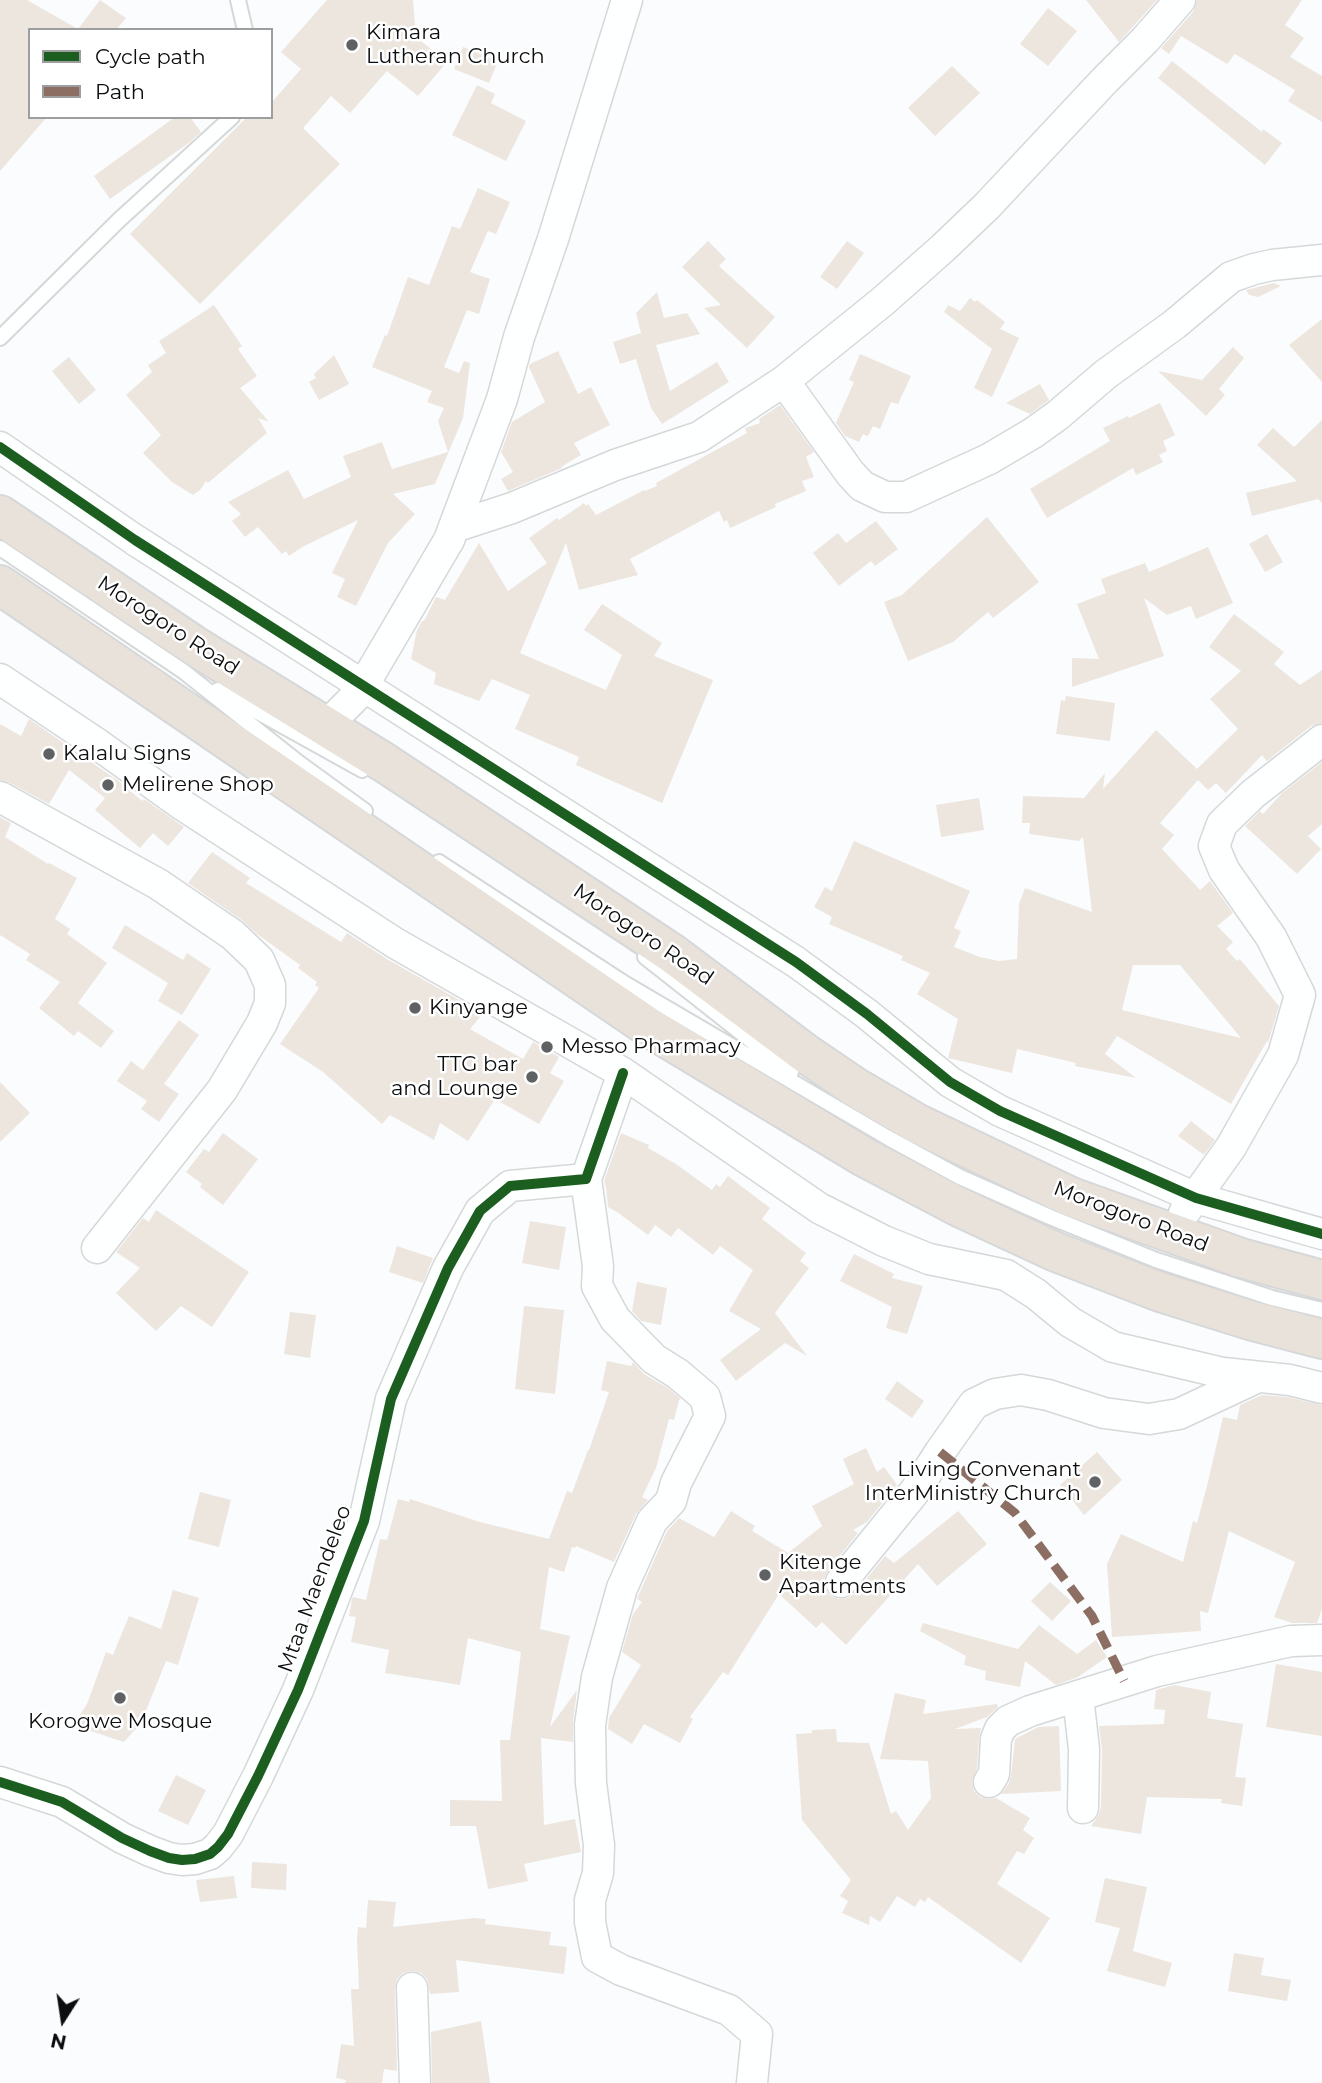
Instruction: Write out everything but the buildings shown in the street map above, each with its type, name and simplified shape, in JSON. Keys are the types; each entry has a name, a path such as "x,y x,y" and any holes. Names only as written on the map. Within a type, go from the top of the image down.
{"highway":[{"name":"Morogoro Road","path":"0,515 198,648 326,726 673,954 804,1053 918,1124 1071,1197 1241,1258 1322,1280"},
{"path":"0,585 650,1028 864,1157 960,1207 1056,1252 1160,1292 1322,1339"}],"street":[{"path":"326,726 363,686 449,540 502,399 519,337 553,239 627,0"},
{"path":"454,527 512,508 615,465 699,437 784,381 882,302 987,206 1180,0"},
{"path":"784,381 862,486 885,497 906,497 989,459 1033,433 1106,374 1175,324 1231,277 1272,265 1322,260"},
{"path":"0,447 135,540 796,962 867,1014 950,1082 1000,1111 1196,1198 1322,1234"},
{"path":"0,679 184,806 395,943 623,1073 819,1208 884,1241 929,1259 1006,1275 1036,1294 1070,1322 1113,1347 1223,1373 1290,1380 1322,1388"},
{"path":"1169,1233 1231,1147 1283,1055 1311,990 1224,870 1214,846 1222,824 1253,794 1322,740"},
{"path":"0,797 158,884 233,935 259,960 270,985 270,1003 262,1023 222,1090 97,1248"},
{"path":"623,1073 586,1179 598,1266 597,1286 615,1319 654,1359 678,1374 705,1397 710,1416 676,1483 671,1501 652,1521 622,1588 597,1677 590,1725 591,1783 599,1845 598,1873 590,1900 590,1922 597,1957 621,1970 729,2010 757,2034 752,2083"},
{"name":"Mtaa Maendeleo","path":"0,1782 62,1801 122,1838 169,1858 195,1858 209,1854 218,1847 228,1834 258,1776 298,1690 364,1521 391,1399 447,1268 480,1211 510,1186 586,1179"},
{"path":"841,1582 915,1491 974,1404 995,1394 1021,1390 1048,1395 1104,1413 1149,1419 1179,1413 1258,1377"},
{"path":"989,1782 994,1774 996,1739 1000,1729 1008,1721 1030,1711 1157,1671 1291,1641 1322,1640"},
{"path":"1078,1697 1084,1749 1083,1808"},
{"path":"412,1988 415,2083"}],"lane":[{"path":"239,0 245,28"},
{"path":"0,338 119,220 230,119"},
{"name":"Morogoro Road","path":"0,548 183,671 299,763 381,822"},
{"name":"Morogoro Road","path":"183,671 376,778"},
{"name":"Morogoro Road","path":"427,853 624,983 960,1177 1050,1217 1169,1264 1272,1298 1322,1310"},
{"name":"Morogoro Road","path":"630,946 831,1104"}],"marked path":[{"path":"940,1452 1015,1513 1092,1616 1124,1681"}],"cycle path":[{"path":"0,447 135,540 796,962 867,1014 950,1082 1000,1111 1196,1198 1322,1234"},
{"path":"0,1782 62,1802 122,1838 169,1858 195,1859 210,1854 218,1847 228,1834 258,1776 298,1690 364,1521 391,1399 448,1268 480,1211 510,1186 586,1179 623,1073"}],"place":[{"name":"Kimara Lutheran Church","path":"352,45"},
{"name":"Kalalu Signs","path":"49,754"},
{"name":"Melirene Shop","path":"108,785"},
{"name":"Kinyange","path":"415,1008"},
{"name":"Messo Pharmacy","path":"547,1047"},
{"name":"TTG bar and Lounge","path":"532,1077"},
{"name":"Living Convenant InterMinistry Church","path":"1095,1482"},
{"name":"Kitenge Apartments","path":"765,1575"},
{"name":"Korogwe Mosque","path":"120,1698"}]}
